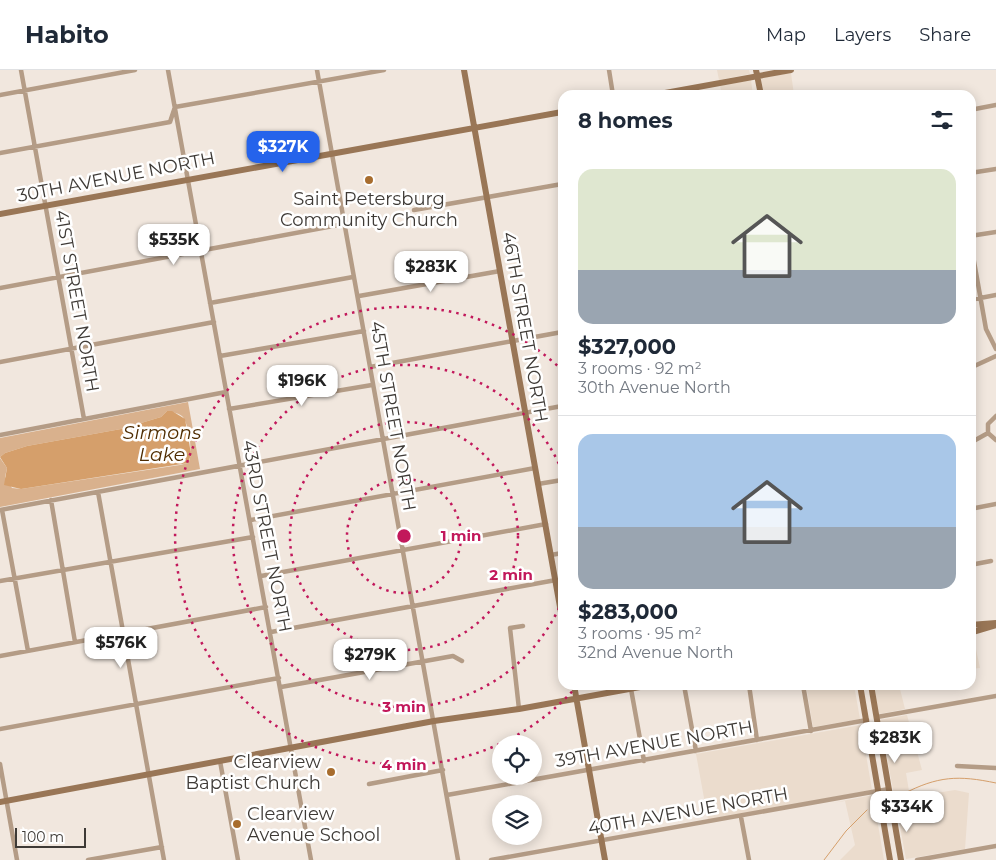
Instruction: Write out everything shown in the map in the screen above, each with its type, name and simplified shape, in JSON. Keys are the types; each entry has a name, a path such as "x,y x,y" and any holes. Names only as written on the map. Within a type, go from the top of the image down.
{"street":[{"name":"41ST STREET NORTH","path":"20,70 60,277 84,419"},
{"path":"0,95 135,70"},
{"name":"43RD STREET NORTH","path":"168,70 229,409 251,520 311,860"},
{"name":"45TH STREET NORTH","path":"317,70 353,277 359,296 372,385 458,860"},
{"path":"0,153 170,122 175,107 384,70"},
{"name":"46TH STREET NORTH","path":"464,70 558,593"},
{"path":"609,70 613,90"},
{"path":"677,90 757,73 791,70"},
{"path":"757,73 760,90"},
{"path":"976,109 996,105"},
{"name":"30TH AVENUE NORTH","path":"0,214 188,178 558,113"},
{"path":"976,172 996,169"},
{"path":"414,210 558,185"},
{"path":"0,288 344,224"},
{"path":"976,236 996,232"},
{"path":"976,270 986,329 996,349"},
{"path":"359,296 500,271"},
{"path":"210,303 353,277"},
{"path":"976,299 996,295"},
{"path":"0,362 214,322"},
{"path":"220,356 364,331"},
{"path":"370,367 558,333"},
{"path":"976,365 996,356"},
{"path":"229,409 372,385"},
{"path":"0,435 226,392"},
{"path":"28,651 1,510 240,464 558,407"},
{"path":"996,416 988,424 988,433 996,440"},
{"path":"976,440 988,433"},
{"path":"251,520 535,468"},
{"path":"538,484 558,481"},
{"path":"98,492 164,860"},
{"path":"51,500 75,642"},
{"path":"976,508 996,504"},
{"path":"261,576 546,524"},
{"path":"0,580 254,537"},
{"path":"551,555 558,554"},
{"path":"976,564 991,561"},
{"path":"271,632 556,580"},
{"path":"0,656 266,607"},
{"path":"976,625 996,624"},
{"path":"976,630 996,624"},
{"path":"518,709 510,628 523,626"},
{"path":"281,687 453,656 462,662"},
{"path":"0,730 279,678"},
{"path":"575,690 605,860"},
{"path":"3,801 434,721 518,709 614,690"},
{"path":"629,690 644,760"},
{"path":"685,690 696,751"},
{"path":"750,690 757,740"},
{"path":"804,690 811,731"},
{"path":"861,690 890,860"},
{"path":"872,690 901,860"},
{"path":"877,717 996,696"},
{"name":"39TH AVENUE NORTH","path":"447,795 866,720"},
{"path":"220,761 238,860"},
{"path":"0,764 3,801 17,860"},
{"path":"957,766 996,768"},
{"path":"369,784 443,770"},
{"name":"40TH AVENUE NORTH","path":"491,860 742,817 889,789"},
{"path":"742,817 749,860"},
{"path":"918,860 996,846"},
{"path":"88,860 162,847"}],"shaded area":[{"path":"717,70 749,70 750,74 719,80"},
{"path":"791,73 793,90 763,90 761,78"},
{"path":"751,80 752,90 721,90 720,86"},
{"path":"188,402 200,469 0,507 0,458 7,468 5,477 12,488 21,489 180,465 188,463 191,447 185,420 179,414 167,411 161,417 121,429 27,446 5,453 0,457 0,438"},
{"path":"976,649 980,668 976,668"},
{"path":"807,690 855,690 860,719 813,727"},
{"path":"875,690 900,690 905,709 879,714"},
{"path":"907,715 922,770 906,773 910,797 955,790 969,793 965,849 906,859 880,720"},
{"path":"861,725 872,790 708,820 696,754"},
{"path":"873,795 884,860 840,860 855,845 845,801 832,803"}],"water":[{"name":"Sirmons Lake","path":"167,411 172,411 185,419 191,454 188,463 21,489 4,485 7,468 0,457 5,453 27,446 121,429 161,417"}],"waterway":[{"path":"903,794 938,780 959,778 996,783"},
{"path":"824,860 846,831 867,810"}],"place":[{"name":"Saint Petersburg Community Church","path":"369,180"},
{"name":"Clearview Baptist Church","path":"331,772"},
{"name":"Clearview Avenue School","path":"237,824"}]}
